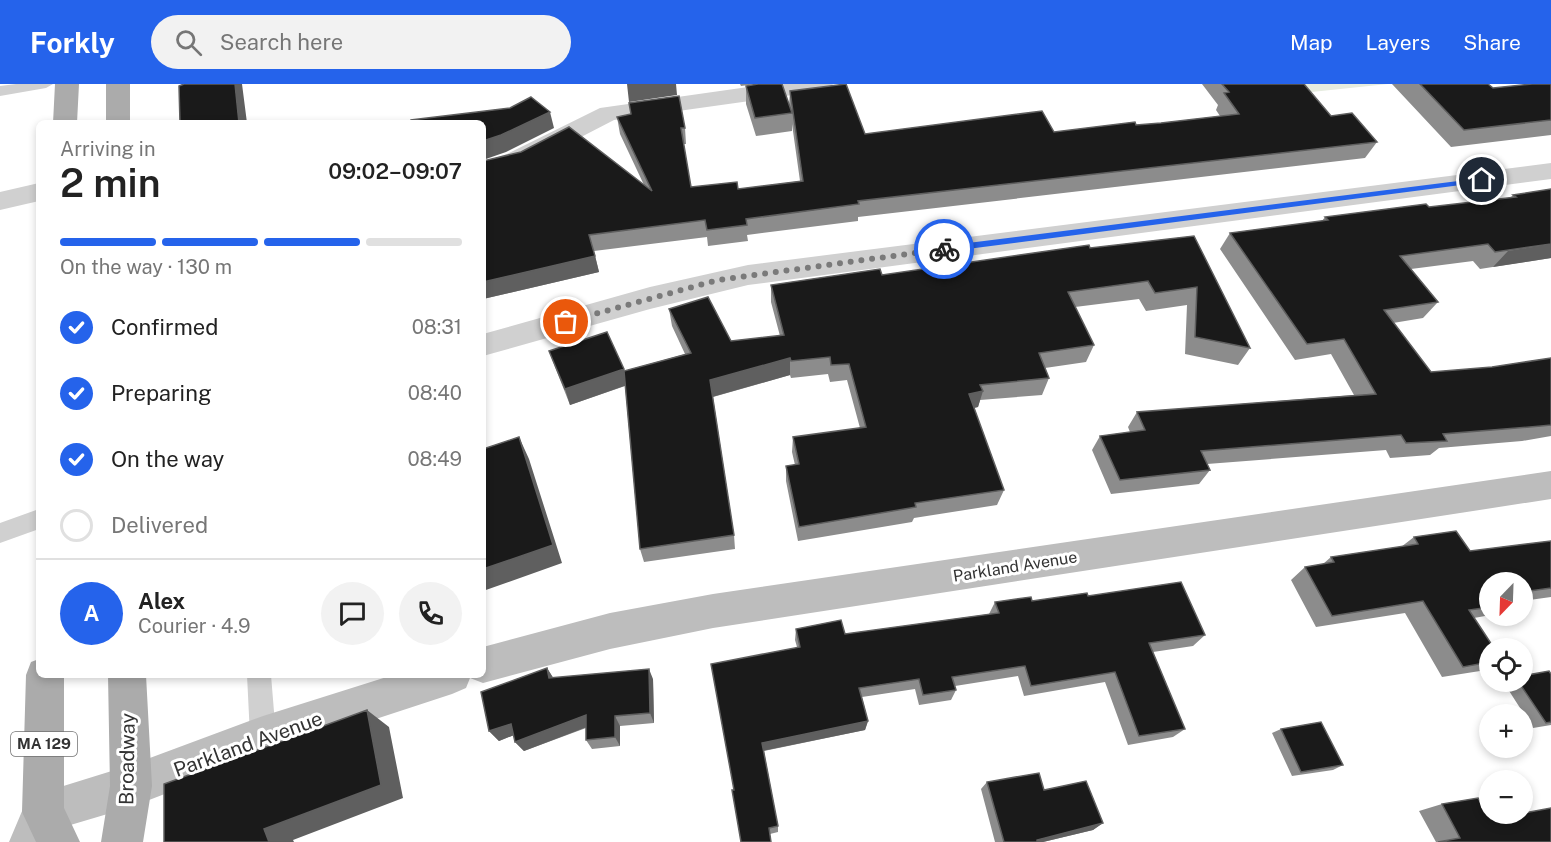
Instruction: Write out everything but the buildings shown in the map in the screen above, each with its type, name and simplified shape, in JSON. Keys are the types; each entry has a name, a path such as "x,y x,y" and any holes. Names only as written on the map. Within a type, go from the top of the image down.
{"main road":[{"path":"65,120 67,84"},
{"path":"118,84 118,120"},
{"name":"Parkland Avenue","path":"486,664 610,631 713,611 1551,485"},
{"name":"MA 129","path":"44,832 45,678"},
{"name":"Broadway","path":"122,842 131,786 127,678"},
{"name":"Parkland Avenue","path":"44,832 131,786 263,736 443,678"}],"street":[{"path":"486,169 532,152 588,120 609,113 821,84"},
{"path":"486,344 660,295 748,275 1551,171"},
{"path":"0,201 36,193"}],"lane":[{"path":"0,91 46,84"},
{"path":"0,533 36,520"},
{"path":"259,678 263,736"}],"shaded area":[{"path":"1275,84 1388,84 1283,95"}],"way so far":[{"path":"566,322 718,280 944,249"}],"route":[{"path":"944,249 1482,180"}]}
